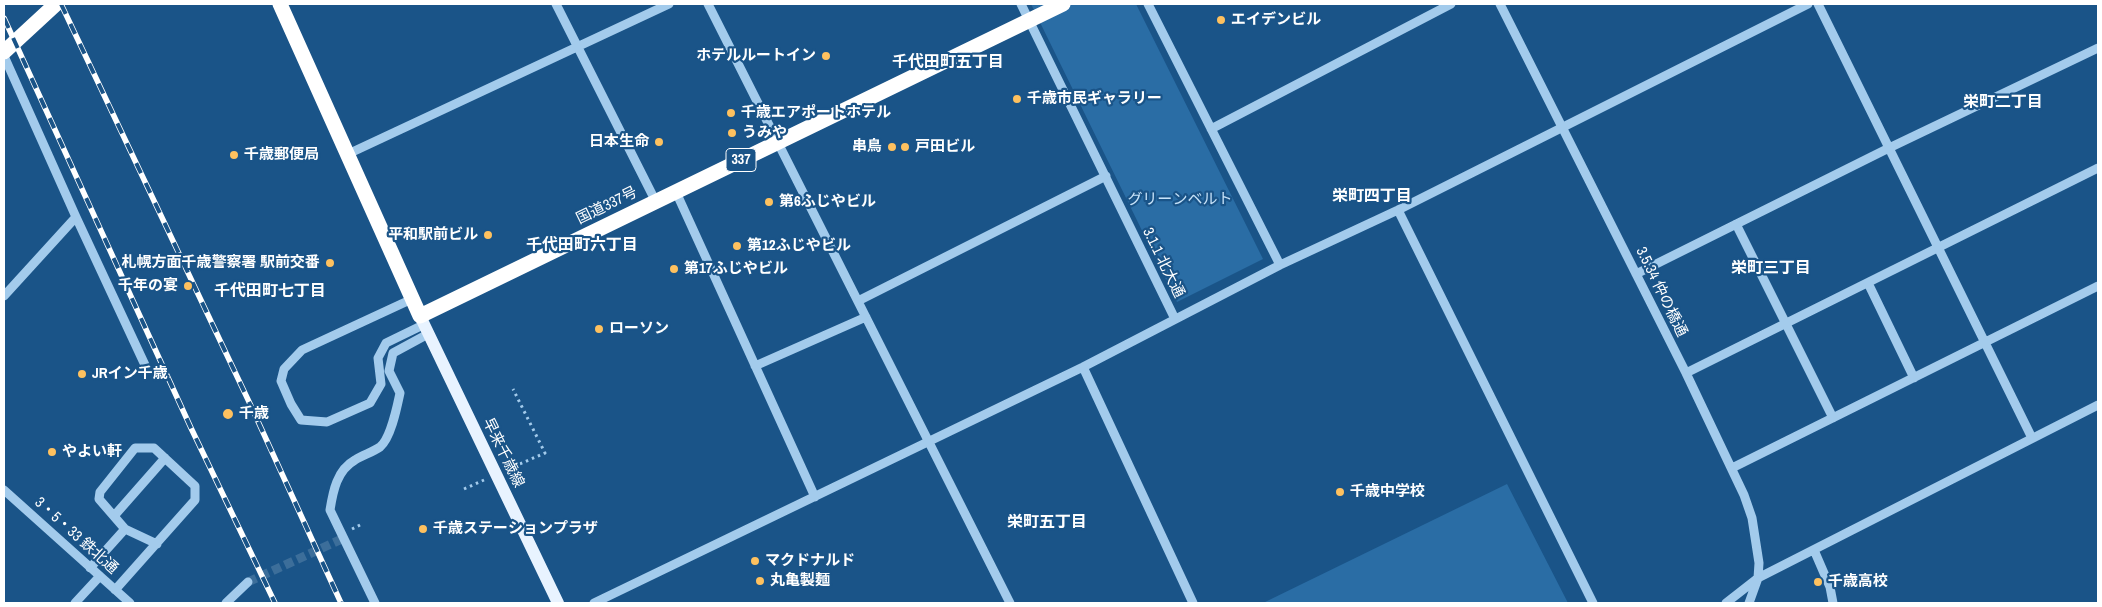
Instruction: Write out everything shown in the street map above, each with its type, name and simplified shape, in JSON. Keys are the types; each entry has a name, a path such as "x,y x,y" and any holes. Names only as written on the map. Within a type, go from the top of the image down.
{"highway":[{"path":"4,52 56,4"},
{"path":"280,4 424,325"},
{"name":"国道337号","path":"424,325 656,202 1062,4"}],"main road":[{"name":"早来千歳線","path":"424,325 558,603"}],"street":[{"path":"556,4 656,202"},
{"path":"348,154 669,4"},
{"path":"708,4 1010,603"},
{"name":"3.1.1 北大通","path":"1021,4 1175,319"},
{"path":"1148,4 1280,266"},
{"path":"1211,129 1451,4"},
{"name":"3.5.34 仲の橋通","path":"1500,4 1686,373 1744,495 1752,518 1759,563 1758,578 1750,603"},
{"path":"594,603 928,443 1808,4"},
{"path":"1818,4 2032,438"},
{"path":"1636,274 1889,148 2098,48"},
{"path":"4,56 144,365"},
{"path":"1686,373 2098,168"},
{"path":"858,301 1106,176"},
{"path":"676,192 815,497"},
{"path":"1398,210 1593,603"},
{"path":"4,296 76,217"},
{"path":"1736,224 1833,418"},
{"path":"1868,283 1914,378"},
{"path":"1732,468 2098,286"},
{"path":"412,299 302,350 284,369 281,381 291,404 301,420 327,422 370,403 381,384 378,358 386,343 424,325"},
{"path":"755,366 866,317"},
{"path":"375,603 330,510 341,473 353,461 380,447 385,440 395,416 400,392 389,370 394,353 424,325"},
{"path":"1083,366 1192,603"},
{"path":"1726,603 1758,578 2098,405"},
{"path":"116,590 157,544 195,500 194,486 154,448 135,448 100,492 99,499 125,528 157,544"},
{"path":"114,516 165,458"},
{"name":"3・5・33 鉄北通","path":"4,490 130,603"},
{"path":"90,568 125,528"},
{"path":"1814,550 1830,587 1833,603"},
{"path":"75,603 100,576"},
{"path":"226,603 248,582"}],"path":[{"path":"500,473 545,453 513,389"},
{"path":"464,489 491,477"}],"green space":[{"name":"グリーンベルト","path":"1031,4 1136,4 1263,259 1177,302"},
{"path":"1507,484 1568,603 1263,603"}],"tunnel":[{"path":"248,582 344,538"}],"railway":[{"path":"61,4 251,406 341,603"},
{"path":"4,18 191,428 275,603"}],"place":[{"name":"エイデンビル","path":"1221,20"},
{"name":"ホテルルートイン","path":"826,56"},
{"name":"千歳市民ギャラリー","path":"1017,99"},
{"name":"千歳エアポートホテル","path":"731,113"},
{"name":"うみや","path":"732,133"},
{"name":"日本生命","path":"659,142"},
{"name":"串鳥","path":"892,147"},
{"name":"戸田ビル","path":"905,147"},
{"name":"千歳郵便局","path":"234,155"},
{"name":"第6ふじやビル","path":"769,202"},
{"name":"平和駅前ビル","path":"488,235"},
{"name":"第12ふじやビル","path":"737,246"},
{"name":"札幌方面千歳警察署 駅前交番","path":"330,263"},
{"name":"第17ふじやビル","path":"674,269"},
{"name":"千年の宴","path":"188,286"},
{"name":"ローソン","path":"599,329"},
{"name":"JRイン千歳","path":"82,374"},
{"name":"千歳","path":"228,414"},
{"name":"やよい軒","path":"52,452"},
{"name":"千歳中学校","path":"1340,492"},
{"name":"千歳ステーションプラザ","path":"423,529"},
{"name":"マクドナルド","path":"755,561"},
{"name":"丸亀製麺","path":"760,581"},
{"name":"千歳高校","path":"1818,582"}],"district":[{"name":"千代田町五丁目","path":"948,63"},
{"name":"栄町二丁目","path":"2003,103"},
{"name":"栄町四丁目","path":"1372,197"},
{"name":"千代田町六丁目","path":"582,246"},
{"name":"栄町三丁目","path":"1771,269"},
{"name":"千代田町七丁目","path":"270,292"},
{"name":"栄町五丁目","path":"1047,523"}]}
